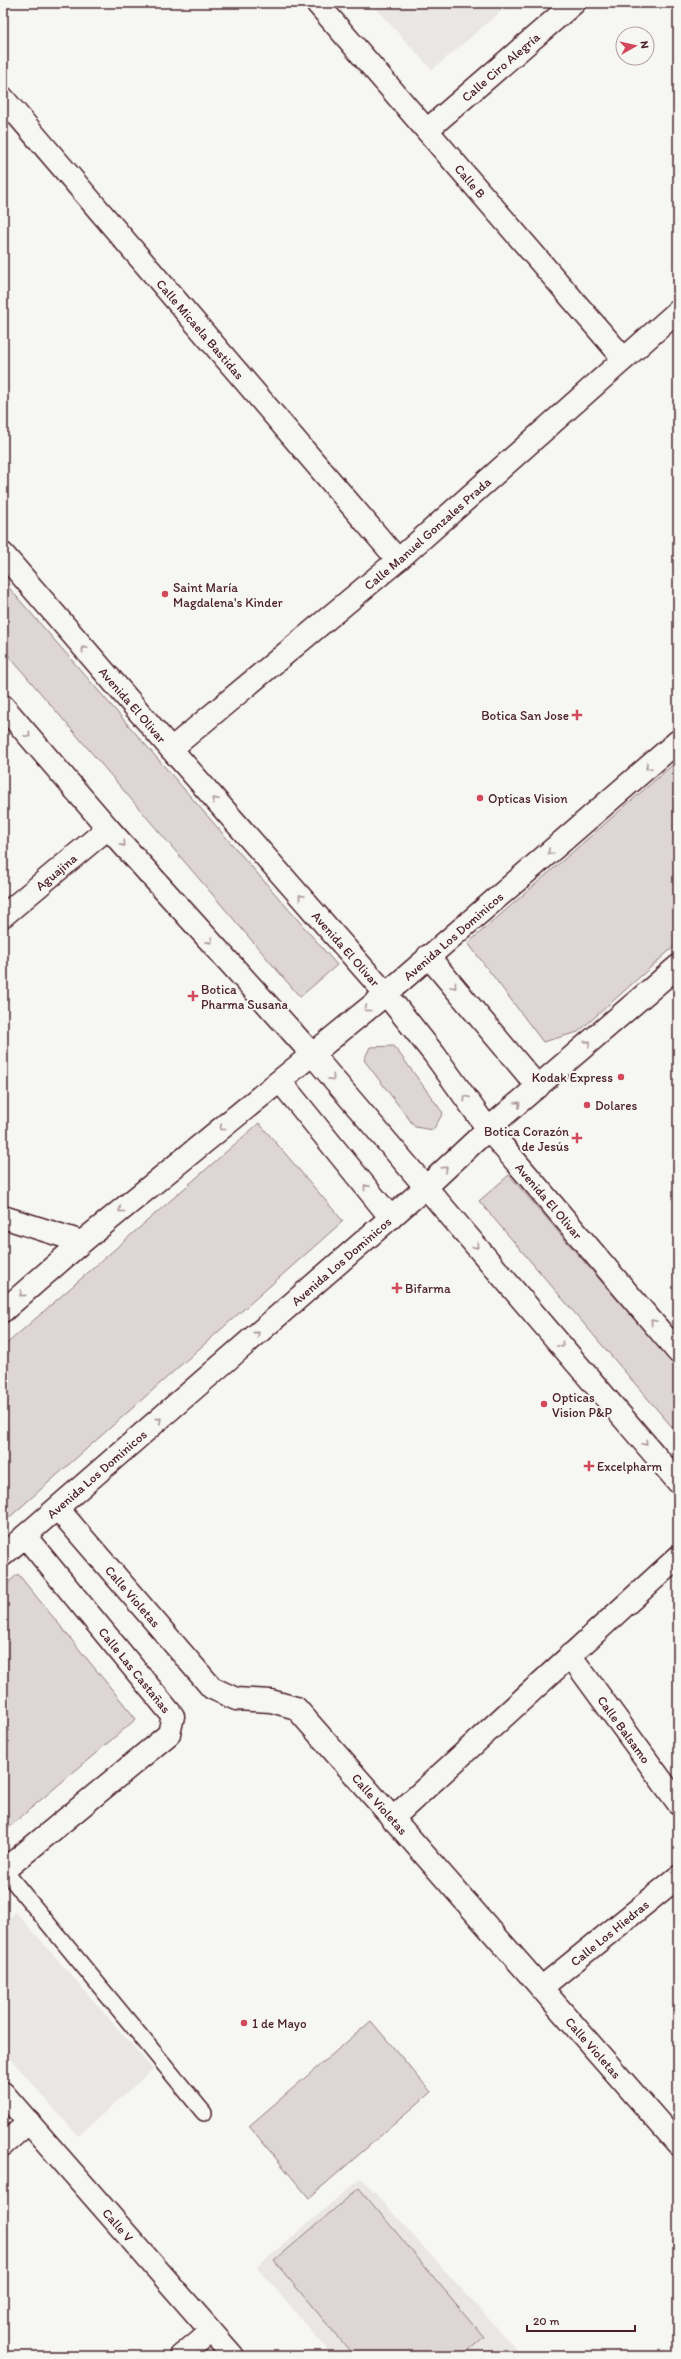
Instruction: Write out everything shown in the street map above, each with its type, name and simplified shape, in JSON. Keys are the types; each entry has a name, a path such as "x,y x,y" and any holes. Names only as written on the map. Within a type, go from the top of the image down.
{"street":[{"name":"Calle B","path":"317,3 624,359"},
{"name":"Calle Ciro Alegría","path":"427,130 574,3"},
{"name":"Calle Micaela Bastidas","path":"3,98 398,560"},
{"name":"Calle Manuel Gonzales Prada","path":"171,749 398,560 678,311"},
{"name":"Avenida El Olivar","path":"3,554 171,749 386,994 434,1054 488,1129 678,1352"},
{"path":"3,706 108,828 312,1054 678,1482"},
{"name":"Avenida Los Dominicos","path":"3,1311 82,1242 386,994 428,956 678,742"},
{"name":"Aguajina","path":"3,916 108,828"},
{"path":"428,956 538,1087"},
{"name":"Avenida Los Dominicos","path":"3,1556 391,1218 488,1129 678,966"},
{"path":"280,1081 391,1218"},
{"path":"3,1216 82,1242"},
{"name":"Calle Violetas","path":"58,1509 212,1688 236,1699 270,1701 296,1708 678,2144"},
{"name":"Calle Las Castañas","path":"4,1870 169,1734 173,1716 25,1536"},
{"path":"392,1819 678,1557"},
{"name":"Calle Balsamo","path":"570,1655 678,1803"},
{"name":"Calle Los Hiedras","path":"541,1988 678,1877"},
{"name":"Calle V","path":"3,2093 233,2356"},
{"path":"3,2145 29,2122"},
{"path":"181,2356 211,2331"}],"lane":[{"path":"4,1870 204,2113"}],"shaded area":[{"path":"371,3 511,3 432,70"},
{"path":"3,581 337,965 300,997 3,649"},
{"path":"678,760 678,943 578,1032 543,1042 468,943"},
{"path":"394,1046 443,1113 433,1130 415,1127 364,1060 370,1047"},
{"path":"259,1123 343,1221 3,1523 3,1347"},
{"path":"509,1175 678,1370 678,1434 479,1201"},
{"path":"18,1574 136,1719 3,1832 3,1587"},
{"path":"16,1912 153,2069 78,2136 3,2050 3,1924"},
{"path":"371,2021 431,2092 309,2198 249,2126"},
{"path":"361,2178 522,2356 333,2356 257,2267"},
{"path":"359,2188 484,2337 462,2356 354,2356 274,2261"}],"place":[{"name":"Saint María Magdalena's Kinder","path":"165,594"},
{"name":"Botica San Jose","path":"577,715"},
{"name":"Opticas Vision","path":"480,798"},
{"name":"Botica Pharma Susana","path":"193,996"},
{"name":"Kodak Express","path":"621,1077"},
{"name":"Dolares","path":"587,1105"},
{"name":"Botica Corazón de Jesús","path":"577,1138"},
{"name":"Bifarma","path":"397,1288"},
{"name":"Opticas Vision P&P","path":"544,1404"},
{"name":"Excelpharm","path":"589,1466"},
{"name":"1 de Mayo","path":"244,2023"}]}
